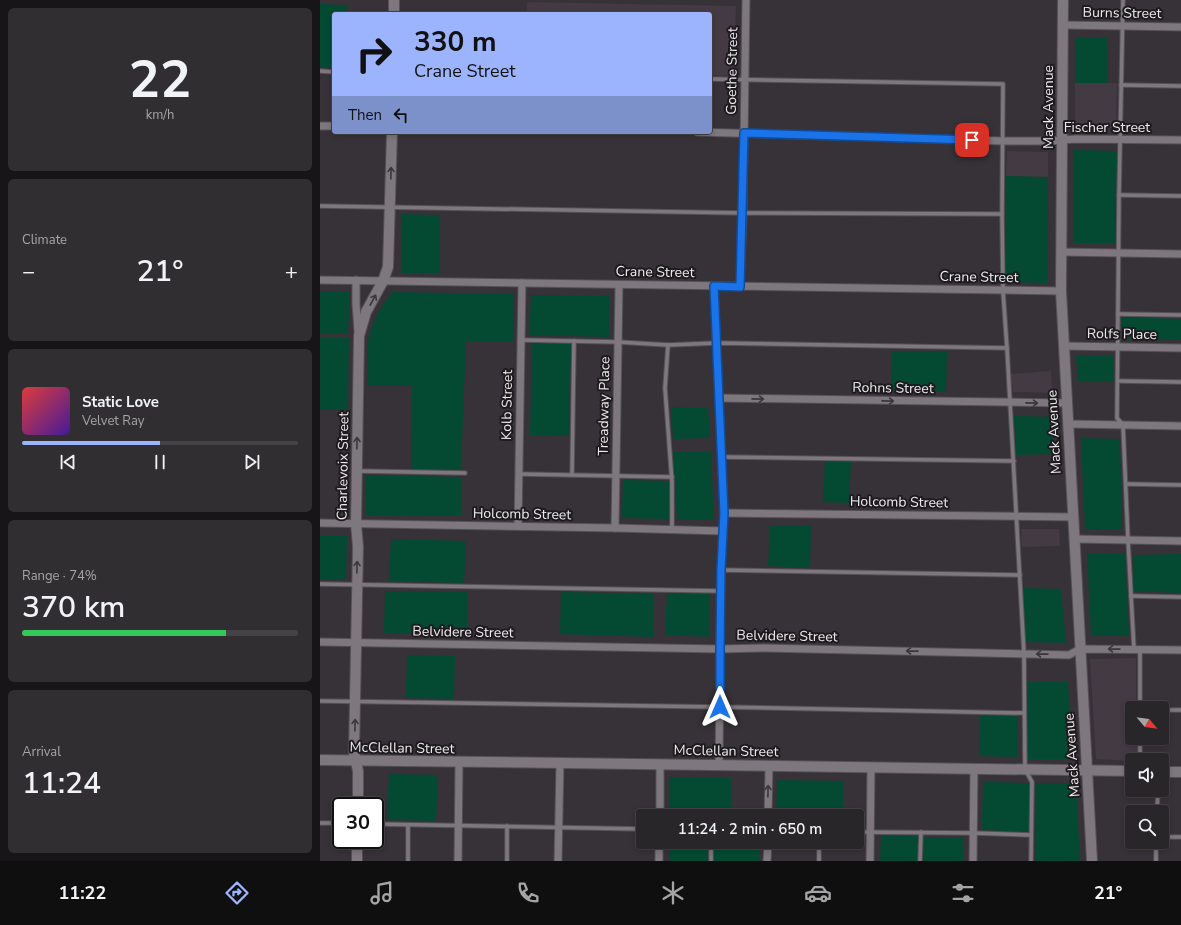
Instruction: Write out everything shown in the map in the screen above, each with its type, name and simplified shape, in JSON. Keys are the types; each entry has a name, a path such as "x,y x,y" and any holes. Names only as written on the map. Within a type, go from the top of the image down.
{"street":[{"path":"394,0 394,12"},
{"name":"Goethe Street","path":"740,287 743,213 746,0"},
{"name":"Mack Avenue","path":"1063,0 1061,291 1092,861"},
{"name":"Burns Street","path":"1063,25 1181,27"},
{"path":"320,126 332,126"},
{"name":"Fischer Street","path":"712,132 1003,141 1181,140"},
{"name":"Charlevoix Street","path":"358,797 358,771 354,752 356,584 358,547 356,524 359,336 366,312 383,281 388,267 392,134"},
{"path":"1061,252 1181,254"},
{"name":"Crane Street","path":"320,280 1061,291"},
{"path":"356,280 356,304 359,336"},
{"name":"Kolb Street","path":"518,526 522,283"},
{"name":"Treadway Place","path":"615,528 619,285"},
{"path":"714,286 724,513 721,570 719,765"},
{"name":"Rolfs Place","path":"1063,346 1181,348"},
{"name":"Rohns Street","path":"719,398 1066,403"},
{"path":"1068,424 1181,426"},
{"name":"Holcomb Street","path":"724,513 1073,517"},
{"name":"Holcomb Street","path":"320,524 518,526 723,531"},
{"path":"1074,540 1181,541"},
{"name":"Belvidere Street","path":"320,642 720,649 764,648 1024,654 1069,654 1080,649 1181,650"},
{"name":"McClellan Street","path":"320,760 974,768 1125,772"},
{"path":"458,861 459,762"},
{"path":"558,861 560,763"},
{"path":"660,764 660,809"},
{"path":"768,809 769,766"},
{"path":"870,861 871,767"},
{"path":"973,861 974,768"},
{"path":"1169,772 1181,772"},
{"path":"357,849 357,861"},
{"path":"659,849 659,861"},
{"path":"767,861 768,849"}],"lane":[{"path":"1123,0 1118,253 1117,418 1123,425 1131,596 1137,649 1140,701"},
{"path":"320,71 332,72"},
{"path":"712,79 1003,84 1003,291 1008,348 1024,654 1025,769 1032,782 1031,861"},
{"path":"1121,85 1181,86"},
{"path":"1119,195 1181,196"},
{"path":"320,206 743,213 1002,214"},
{"path":"1118,314 1181,315"},
{"path":"521,340 618,342 668,345 717,343 1008,348"},
{"path":"572,475 574,341"},
{"path":"668,345 665,388 672,477 672,530"},
{"path":"1118,382 1181,382"},
{"path":"722,457 1014,461"},
{"path":"357,471 465,473"},
{"path":"519,474 672,477"},
{"path":"1126,484 1181,485"},
{"path":"721,570 1020,575"},
{"path":"320,584 721,591"},
{"path":"1131,596 1181,597"},
{"path":"320,701 1024,713"},
{"path":"1169,710 1181,710"},
{"path":"320,823 332,823"},
{"path":"384,824 636,829"},
{"path":"408,824 408,861"},
{"path":"507,826 507,861"},
{"path":"864,832 973,832 1031,835"},
{"path":"920,861 921,832"},
{"path":"1169,837 1181,837"},
{"path":"711,849 711,861"},
{"path":"819,849 819,861"},
{"path":"1156,849 1156,861"}],"shaded area":[{"path":"527,2 736,6 734,76 712,75 712,12 527,12"},
{"path":"1075,83 1117,83 1116,128 1075,128"},
{"path":"1007,151 1048,152 1048,177 1006,176"},
{"path":"1051,371 1052,393 1013,392 1011,374"},
{"path":"1021,529 1059,529 1060,546 1022,547"},
{"path":"1136,658 1136,701 1125,701 1125,745 1137,745 1137,753 1125,753 1125,761 1096,759 1090,659"}],"green space":[{"path":"320,4 347,5 346,12 332,12 332,67 320,67"},
{"path":"1075,38 1108,38 1107,83 1075,83"},
{"path":"1074,150 1117,151 1116,243 1073,243"},
{"path":"1006,176 1048,177 1047,283 1005,282"},
{"path":"402,214 440,215 440,273 401,273"},
{"path":"320,291 350,292 348,334 320,333"},
{"path":"393,292 514,294 513,342 466,341 461,469 411,469 412,386 367,386 369,336 381,308"},
{"path":"531,295 610,296 609,337 529,335"},
{"path":"1122,317 1181,319 1181,340 1122,339"},
{"path":"320,338 349,338 348,409 320,409"},
{"path":"532,343 571,344 569,436 530,435"},
{"path":"892,351 947,352 946,392 891,390"},
{"path":"1076,355 1113,356 1113,382 1078,381"},
{"path":"671,407 708,408 710,438 673,439"},
{"path":"1014,416 1053,417 1055,454 1016,455"},
{"path":"1081,438 1120,439 1122,530 1085,529"},
{"path":"673,452 711,452 714,520 677,519"},
{"path":"825,461 851,462 849,503 823,502"},
{"path":"366,475 461,477 461,516 366,515"},
{"path":"623,480 669,481 670,519 622,518"},
{"path":"770,525 811,526 810,568 768,566"},
{"path":"320,536 347,536 346,580 320,580"},
{"path":"391,539 466,541 464,583 389,581"},
{"path":"1087,553 1125,553 1129,636 1091,636"},
{"path":"1181,554 1181,593 1134,591 1133,555"},
{"path":"1023,588 1061,589 1066,643 1025,642"},
{"path":"385,591 467,592 467,634 384,633"},
{"path":"561,592 654,594 653,637 560,634"},
{"path":"667,593 710,594 710,637 665,635"},
{"path":"407,655 455,656 454,699 406,698"},
{"path":"1026,682 1068,682 1072,759 1026,759"},
{"path":"980,716 1018,716 1018,757 979,756"},
{"path":"389,774 438,775 436,821 387,820"},
{"path":"669,777 732,778 732,809 669,809"},
{"path":"777,780 843,781 843,809 776,809"},
{"path":"983,782 1030,783 1030,832 982,830"},
{"path":"1036,783 1076,783 1080,861 1035,861"},
{"path":"881,836 919,836 919,861 880,861"},
{"path":"924,837 964,837 963,861 923,861"},
{"path":"669,849 708,849 708,861 669,861"},
{"path":"714,849 759,849 759,861 714,861"}],"route":[{"path":"720,707 721,570 724,513 714,286 740,287 744,133 972,140"}]}
